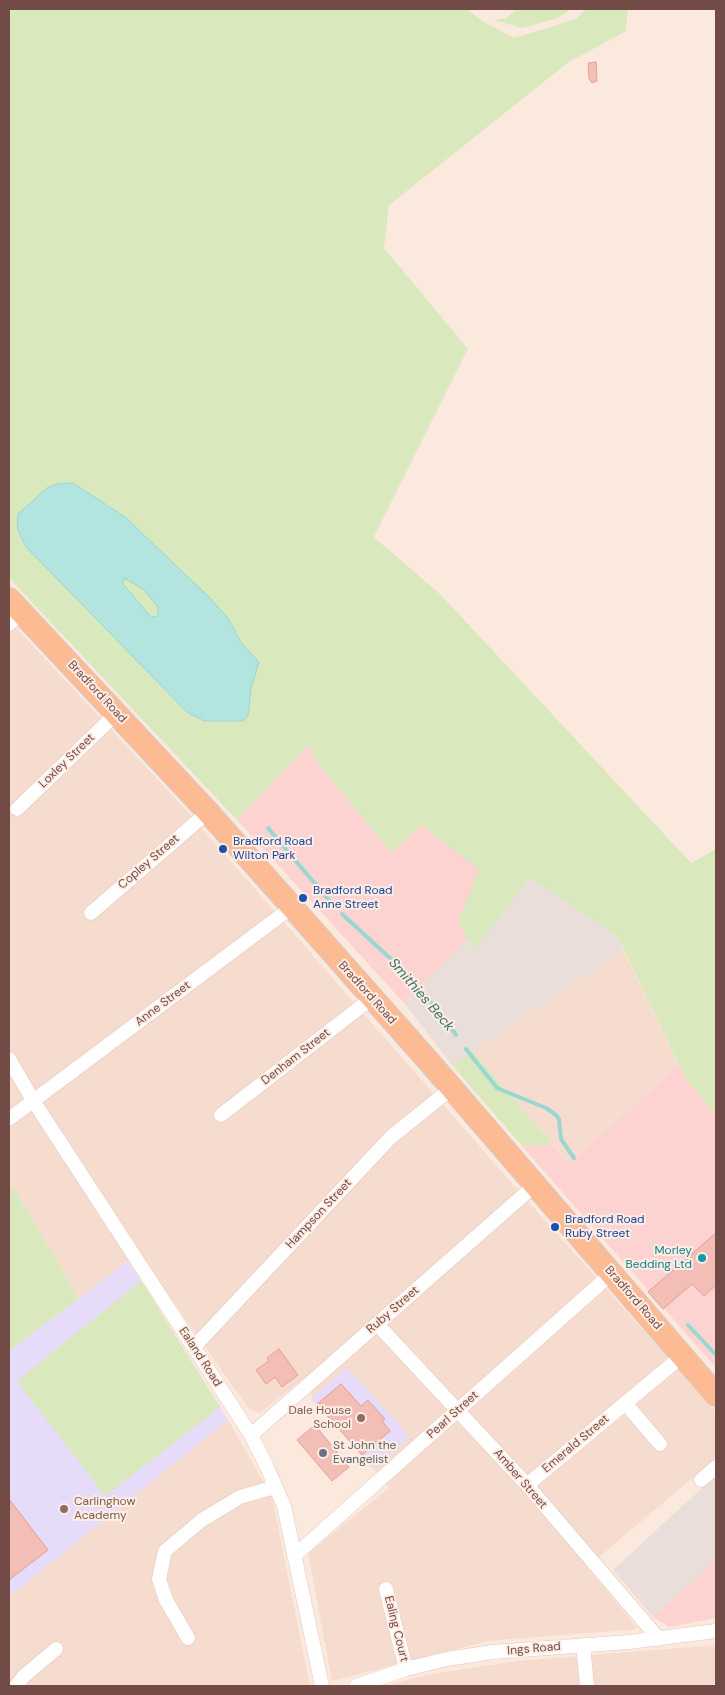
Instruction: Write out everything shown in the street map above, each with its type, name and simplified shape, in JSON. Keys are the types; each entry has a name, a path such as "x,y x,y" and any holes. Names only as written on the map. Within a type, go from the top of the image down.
{"main road":[{"name":"Bradford Road","path":"13,611 117,713 208,812 452,1088 716,1395"}],"street":[{"name":"Loxley Street","path":"17,809 117,713"},
{"name":"Copley Street","path":"91,913 208,812"},
{"name":"Anne Street","path":"9,1119 292,907"},
{"name":"Denham Street","path":"221,1116 372,998"},
{"name":"Ealand Road","path":"9,1058 34,1102 251,1435 284,1506 322,1686"},
{"name":"Hampson Street","path":"194,1347 391,1137 452,1088"},
{"name":"Ruby Street","path":"251,1435 535,1185"},
{"name":"Pearl Street","path":"294,1556 611,1274"},
{"name":"Amber Street","path":"378,1324 527,1485 659,1639"},
{"name":"Emerald Street","path":"527,1485 682,1356"},
{"path":"626,1403 660,1444"},
{"path":"701,1480 716,1467"},
{"path":"188,1638 166,1600 159,1578 165,1551 202,1520 240,1497 275,1487"},
{"name":"Ealing Court","path":"386,1589 406,1669"},
{"name":"Ings Road","path":"356,1686 406,1669 448,1659 494,1652 659,1639 716,1631"},
{"path":"583,1645 587,1686"},
{"path":"16,1686 24,1676 56,1650"}],"shaded area":[{"path":"9,620 185,809 515,1187 716,1411 716,1458 587,1567 638,1629 487,1641 332,1681 308,1553 389,1488 300,1381 260,1413 249,1409 139,1253 79,1298 14,1188 9,1190"},
{"path":"308,745 322,769 392,853 421,825 480,869 458,922 468,938 404,1003 237,820"},
{"path":"530,878 617,936 623,950 452,1065 404,1003 468,938 474,949"},
{"path":"623,950 679,1065 569,1163 473,1051"},
{"path":"679,1065 686,1079 716,1116 716,1368 522,1146 552,1144 569,1163"},
{"name":"Carlinghow Academy","path":"128,1261 228,1420 9,1597 9,1351"},
{"name":"Dale House School","path":"347,1367 410,1437 374,1469 311,1399"},
{"path":"228,1420 272,1497 310,1686 9,1686 9,1597"},
{"path":"716,1475 716,1560 653,1617 613,1570"},
{"path":"716,1560 716,1618 669,1627 653,1617"},
{"path":"716,1645 716,1686 385,1686 426,1675 517,1661"}],"green space":[{"path":"9,9 468,9 480,20 514,38 576,19 586,9 628,9 626,31 569,62 389,205 384,248 468,349 374,537 440,594 691,863 716,849 716,1116 686,1079 617,936 530,878 474,950 458,922 479,869 421,825 392,853 322,769 308,745 237,820 9,578"},
{"path":"517,9 571,9 558,18 522,28 494,20 506,18"},
{"path":"473,1051 552,1144 522,1146 452,1065"},
{"path":"14,1188 79,1298 9,1351 9,1190"},
{"path":"141,1281 220,1407 105,1496 17,1381"}],"water":[{"path":"73,483 125,517 207,595 228,618 242,644 259,662 251,688 248,716 243,721 204,721 187,712 26,547 17,528 18,514 47,488 57,484","holes":["124,578 143,589 158,607 158,616 151,617 123,584"]}],"building":[{"path":"596,62 597,81 592,83 589,79 588,63"},
{"name":"Morley Bedding Ltd","path":"716,1233 716,1285 704,1296 692,1284 663,1309 648,1292"},
{"path":"279,1349 298,1375 282,1387 275,1377 266,1384 256,1370 269,1361 267,1358"},
{"path":"341,1384 361,1406 368,1400 385,1419 382,1421 390,1431 362,1455 317,1404"},
{"name":"St John the Evangelist","path":"315,1425 349,1467 332,1481 297,1440"},
{"path":"9,1499 48,1550 9,1580"}],"waterway":[{"name":"Smithies Beck","path":"268,828 333,905"},
{"name":"Smithies Beck","path":"342,914 404,971 445,1019 456,1035"},
{"path":"466,1049 497,1088 546,1108 556,1115 559,1119 561,1139 574,1158"},
{"path":"688,1325 716,1355"}],"place":[{"name":"Bradford Road Wilton Park","path":"223,849"},
{"name":"Bradford Road Anne Street","path":"303,898"},
{"name":"Bradford Road Ruby Street","path":"555,1227"},
{"name":"Morley Bedding Ltd","path":"702,1258"},
{"name":"Dale House School","path":"361,1418"},
{"name":"St John the Evangelist","path":"323,1453"},
{"name":"Carlinghow Academy","path":"64,1509"}]}
